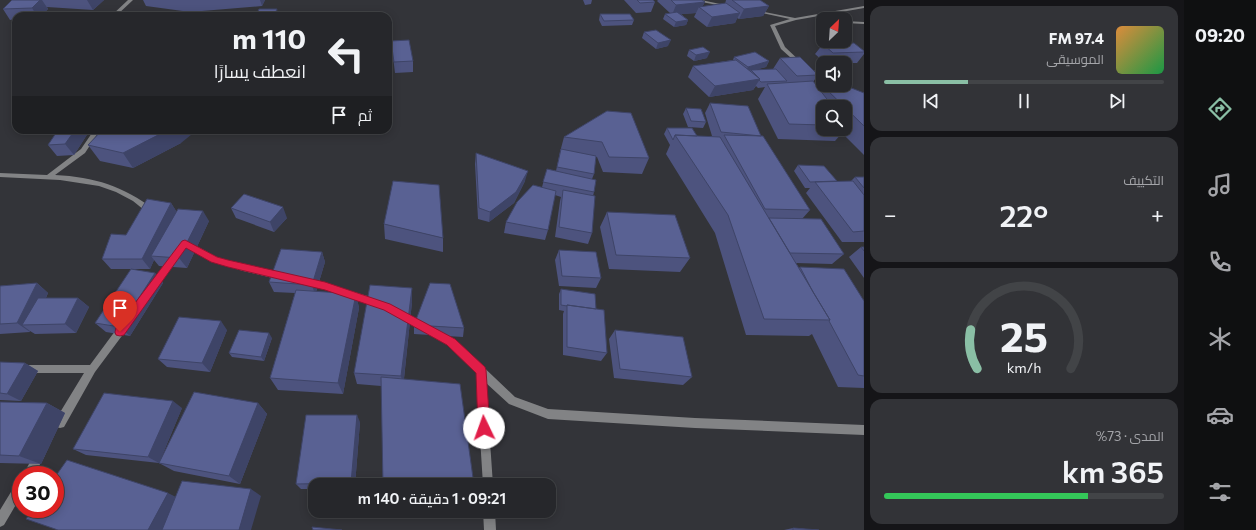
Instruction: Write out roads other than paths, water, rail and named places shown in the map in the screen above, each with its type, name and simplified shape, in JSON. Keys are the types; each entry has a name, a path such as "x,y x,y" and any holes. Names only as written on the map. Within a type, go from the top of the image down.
{"street":[{"path":"118,12 131,0"},
{"path":"693,0 737,8"},
{"path":"816,73 802,66 783,48 772,25 796,19 864,8"},
{"path":"752,11 796,19 816,20"},
{"path":"852,22 864,23"},
{"path":"47,178 83,150 94,134"},
{"path":"0,176 68,178 101,183 125,194 147,208 158,218"},
{"path":"148,294 182,241 214,259 243,268 325,286 390,308 451,342 512,401 548,414 695,423 864,430"},
{"path":"56,429 92,369 129,319"},
{"path":"15,369 92,369"},
{"path":"481,370 488,478"},
{"path":"34,466 44,449"},
{"path":"0,521 12,501"},
{"path":"489,518 490,530"}]}
